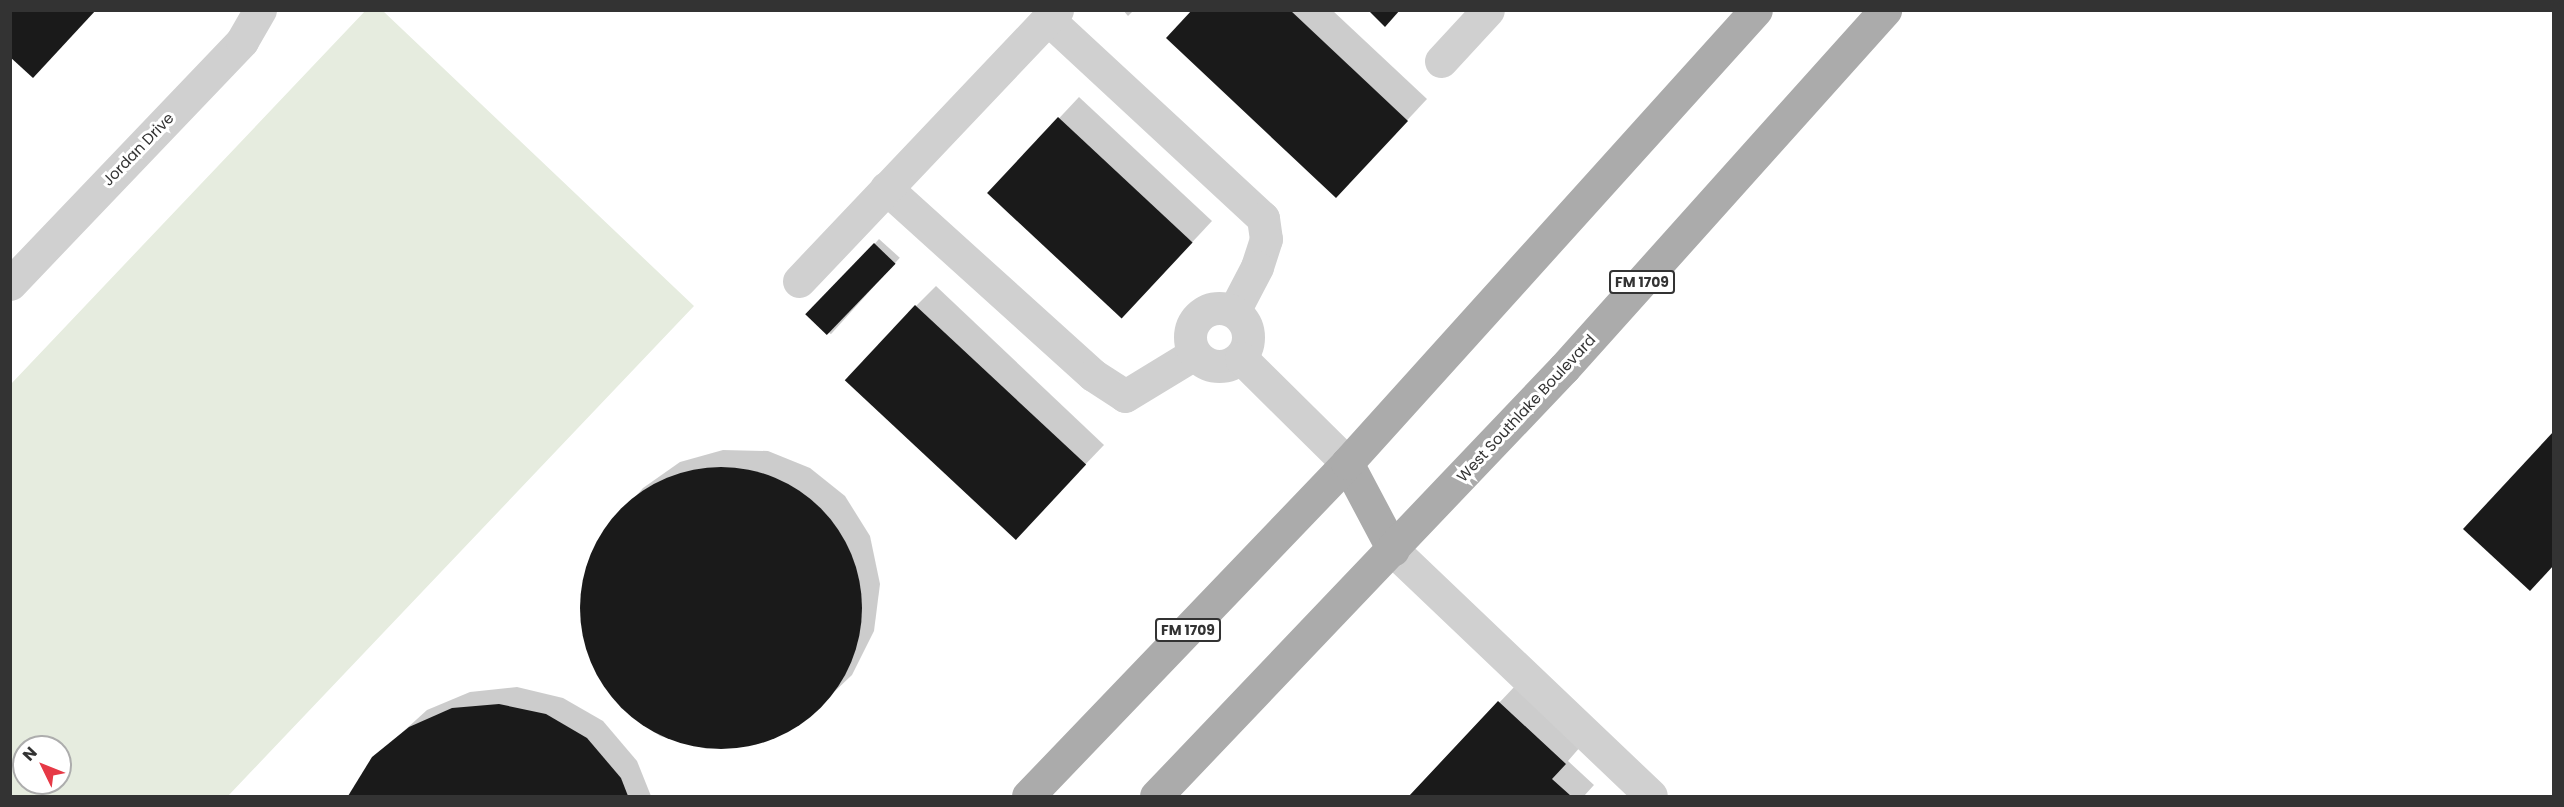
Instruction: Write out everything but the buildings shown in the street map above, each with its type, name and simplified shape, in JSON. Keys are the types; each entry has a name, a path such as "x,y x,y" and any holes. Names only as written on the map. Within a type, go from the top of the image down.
{"main road":[{"name":"FM 1709","path":"1028,796 1347,463 1755,10"},
{"name":"West Southlake Boulevard","path":"1156,796 1394,550 1572,359 1885,10"},
{"path":"1347,463 1394,550"}],"street":[{"name":"Jordan Drive","path":"10,284 242,41 260,10"},
{"path":"1441,61 1488,10"},
{"path":"799,281 1052,15 1263,218 1266,239 1257,267 1234,311"},
{"path":"886,188 1093,375 1125,396 1194,354"},
{"path":"1218,307 1234,311 1246,324 1249,341 1241,358 1226,367 1208,365 1194,354 1190,339 1193,324 1204,312 1218,307"},
{"path":"1241,358 1347,463"},
{"path":"1394,550 1651,796"}],"shaded area":[{"path":"366,10 383,11 694,306 228,796 11,796 11,384"}]}
